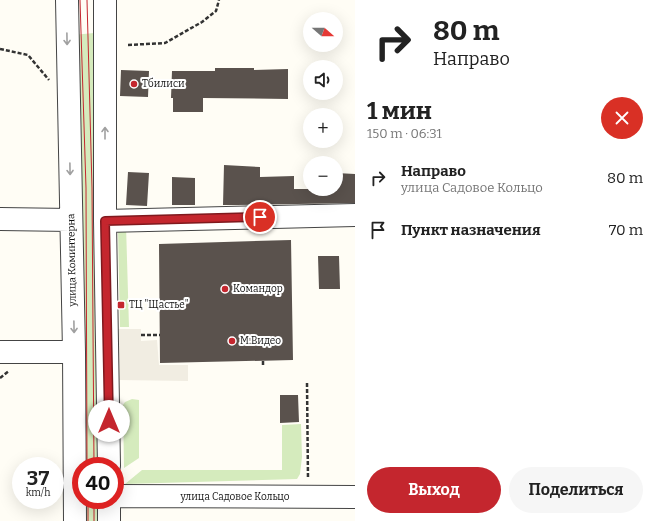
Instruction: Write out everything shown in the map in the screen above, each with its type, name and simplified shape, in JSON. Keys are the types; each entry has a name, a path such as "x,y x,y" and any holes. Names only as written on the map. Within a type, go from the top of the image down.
{"street":[{"name":"улица Коминтерна","path":"67,0 74,352 75,521"},
{"path":"105,0 105,221 109,457"},
{"path":"105,221 355,215"},
{"path":"0,219 71,220"},
{"path":"0,352 74,352"},
{"name":"улица Садовое Кольцо","path":"124,496 355,497"},
{"path":"109,509 109,521"}],"path":[{"path":"128,45 164,43 202,22 216,11 219,0"},
{"path":"0,49 28,55 54,85"},
{"path":"141,335 160,335"},
{"path":"263,361 263,367"},
{"path":"307,384 308,497"}],"green space":[{"path":"94,33 99,457 80,457 73,35"},
{"path":"126,225 129,327 120,327 118,229"},
{"path":"132,399 139,400 139,458 124,468 123,405 125,402"},
{"path":"301,424 302,457 300,474 297,479 125,484 142,470 282,470 282,425"},
{"path":"81,509 100,509 100,521 81,521"}],"shaded area":[{"path":"117,329 141,329 141,341 157,340 159,365 188,365 188,381 118,380"}],"building":[{"path":"215,68 254,68 254,70 288,69 288,99 203,98 203,112 173,112 173,98 171,98 172,71 215,71"},
{"name":"Тбилиси","path":"121,70 149,71 148,97 120,96"},
{"path":"224,165 260,167 260,177 294,176 294,189 303,189 303,196 343,196 343,173 355,174 355,203 223,205"},
{"path":"128,172 149,173 147,206 126,205"},
{"path":"172,177 195,178 195,205 172,205"},
{"name":"Командор","path":"291,240 293,360 160,363 159,244"},
{"path":"318,256 339,256 340,289 319,289"},
{"path":"280,395 298,395 299,422 280,423"}],"tram line":[{"path":"80,0 86,188 87,457"},
{"path":"87,0 92,188 94,457"},
{"path":"88,509 88,521"},
{"path":"94,509 94,521"}],"place":[{"name":"Тбилиси","path":"134,84"},
{"name":"Командор","path":"225,289"},
{"name":"ТЦ \"Щастье\"","path":"121,305"},
{"name":"М.Видео","path":"232,341"}],"route":[{"path":"109,421 105,221 260,217"}]}
